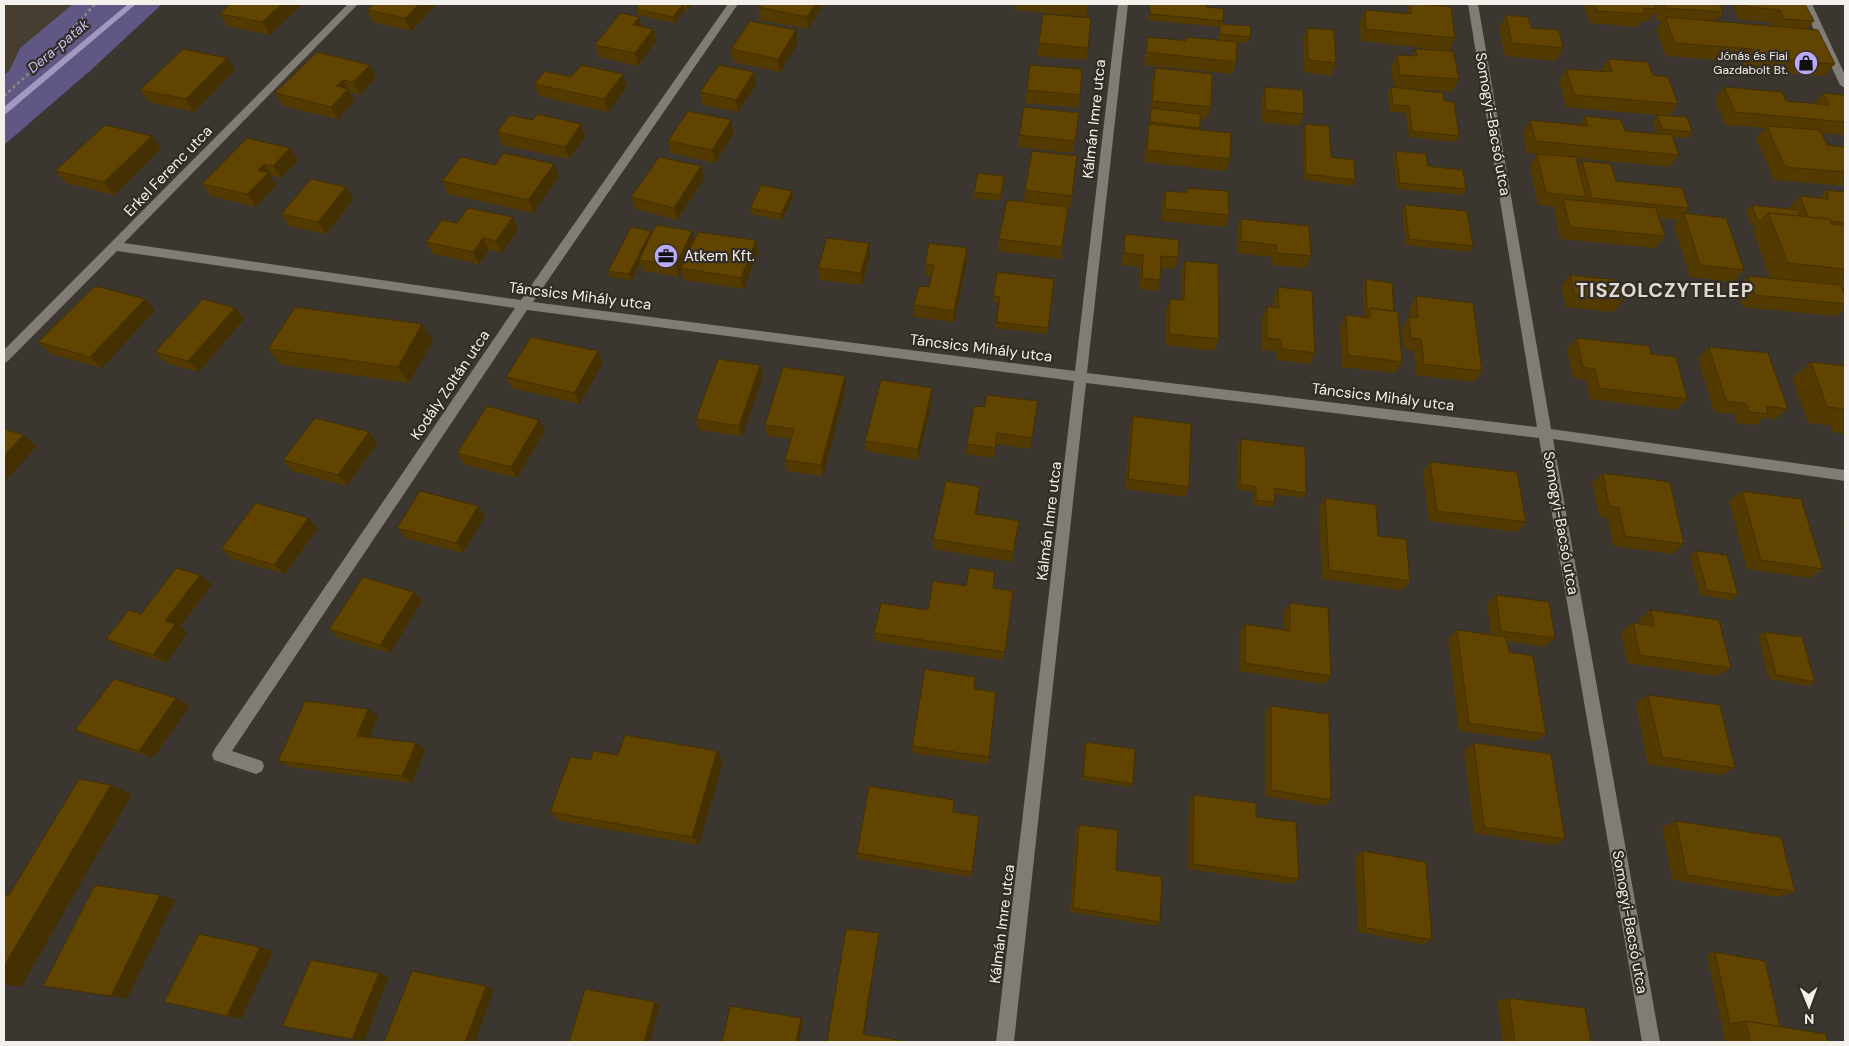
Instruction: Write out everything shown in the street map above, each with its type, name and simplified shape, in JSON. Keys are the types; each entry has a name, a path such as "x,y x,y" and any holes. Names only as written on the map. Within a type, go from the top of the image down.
{"street":[{"name":"Erkel Ferenc utca","path":"4,358 352,4"},
{"name":"Kodály Zoltán utca","path":"256,766 220,755 524,305 733,4"},
{"name":"Kálmán Imre utca","path":"1005,1042 1123,4"},
{"name":"Somogyi-Bacsó utca","path":"1473,4 1545,434 1651,1042"},
{"path":"1807,4 1845,85"},
{"name":"Táncsics Mihály utca","path":"114,246 524,305 1081,377 1545,434 1845,475"}],"path":[{"path":"4,96 49,54 95,4"}],"shaded area":[{"path":"4,4 73,4 20,48 9,71 4,75"},
{"path":"73,4 162,4 91,70 4,145 4,75 9,71 20,48"}],"building":[{"path":"230,4 282,4 262,22 220,14"},
{"path":"373,4 419,4 405,18 367,10"},
{"path":"640,4 683,4 673,17 636,9"},
{"path":"761,4 815,4 807,17 758,7"},
{"path":"1150,4 1206,4 1206,7 1224,9 1223,21 1150,14"},
{"path":"1410,4 1451,7 1455,38 1366,29 1365,10 1411,14"},
{"path":"1594,4 1654,4 1656,9 1643,8 1645,14 1597,11"},
{"path":"1664,4 1719,4 1723,12 1666,8"},
{"path":"1747,4 1805,4 1814,21 1784,19 1780,10 1749,7"},
{"path":"620,13 639,17 633,25 653,29 635,53 595,45"},
{"path":"1043,14 1091,18 1088,48 1039,43"},
{"path":"1506,15 1528,17 1531,28 1559,30 1563,48 1512,43"},
{"path":"1665,17 1818,30 1835,64 1756,57 1752,49 1675,43"},
{"path":"750,21 796,30 778,59 731,49"},
{"path":"1220,24 1251,26 1250,37 1220,34"},
{"path":"1307,28 1334,30 1336,63 1308,60"},
{"path":"1148,37 1186,41 1186,37 1237,42 1236,62 1146,52"},
{"path":"183,49 227,58 186,99 140,90"},
{"path":"1415,49 1453,51 1459,79 1400,75 1397,55 1417,56"},
{"path":"317,52 370,65 353,82 343,80 336,86 348,89 331,107 275,93"},
{"path":"1608,59 1648,62 1653,75 1668,77 1678,104 1574,95 1566,69 1612,72"},
{"path":"581,65 623,74 604,99 534,84 545,71 571,77"},
{"path":"719,65 754,72 736,100 700,92"},
{"path":"1030,65 1082,69 1080,95 1027,90"},
{"path":"1155,68 1212,74 1211,107 1152,101"},
{"path":"1265,87 1303,90 1304,114 1265,110"},
{"path":"1391,87 1443,93 1444,101 1454,102 1459,136 1412,131 1409,106 1393,105"},
{"path":"1724,87 1782,92 1786,101 1829,105 1823,93 1845,95 1845,122 1735,112"},
{"path":"1024,107 1079,113 1075,141 1019,135"},
{"path":"1151,108 1200,114 1200,128 1150,122"},
{"path":"688,111 731,120 712,150 668,141"},
{"path":"537,114 581,124 565,147 497,132 510,115 533,120"},
{"path":"1657,115 1687,117 1692,132 1662,129"},
{"path":"1585,116 1621,120 1625,131 1672,135 1679,155 1535,141 1530,120 1588,126"},
{"path":"1149,124 1231,133 1230,159 1147,150"},
{"path":"1305,124 1329,126 1331,157 1354,160 1355,180 1306,174"},
{"path":"105,125 152,136 104,182 55,171"},
{"path":"1767,126 1820,130 1827,145 1845,147 1845,172 1785,167"},
{"path":"247,138 290,148 273,166 264,164 258,170 268,173 247,194 202,184"},
{"path":"1032,151 1077,156 1072,196 1025,190"},
{"path":"1396,151 1426,154 1428,166 1463,170 1466,189 1400,183"},
{"path":"504,153 554,164 528,200 442,181 461,157 495,165"},
{"path":"1537,154 1576,157 1586,197 1546,193"},
{"path":"659,157 701,166 674,208 631,197"},
{"path":"1582,161 1611,164 1616,181 1682,188 1689,208 1592,198"},
{"path":"978,173 1004,176 1001,195 974,192"},
{"path":"311,179 346,187 318,222 281,214"},
{"path":"761,185 792,191 781,214 750,208"},
{"path":"1187,188 1228,191 1229,215 1165,209 1165,191 1187,193"},
{"path":"1826,190 1845,192 1845,223 1808,217 1800,196 1829,199"},
{"path":"1563,199 1656,208 1665,236 1570,227"},
{"path":"1007,200 1068,207 1062,247 999,239"},
{"path":"1405,205 1467,211 1473,246 1409,239"},
{"path":"1752,205 1797,210 1800,216 1768,213 1761,221 1757,220"},
{"path":"468,208 513,217 496,241 483,238 473,252 426,242 442,220 457,223"},
{"path":"1684,213 1726,218 1744,270 1700,265"},
{"path":"1768,213 1829,219 1832,224 1845,226 1845,269 1788,263"},
{"path":"1241,219 1309,226 1311,256 1276,253 1276,245 1241,241"},
{"path":"656,225 692,231 676,265 639,260"},
{"path":"631,227 651,231 629,274 608,271"},
{"path":"698,232 756,240 741,278 681,268"},
{"path":"1125,234 1179,240 1178,257 1161,256 1160,280 1142,278 1143,255 1124,253"},
{"path":"827,238 869,243 861,273 818,268"},
{"path":"929,243 967,248 954,311 914,305 919,286 929,287 934,265 925,264"},
{"path":"1185,261 1218,264 1219,339 1169,334 1170,299 1184,300"},
{"path":"997,272 1054,279 1048,328 996,322 1000,297 993,296"},
{"path":"1570,275 1617,280 1623,300 1575,295"},
{"path":"1748,276 1841,285 1845,296 1845,304 1755,295"},
{"path":"1366,279 1392,283 1394,311 1370,308 1367,312"},
{"path":"95,286 145,299 90,357 38,342"},
{"path":"1278,287 1312,291 1315,353 1282,349 1281,340 1267,338 1267,306 1279,308"},
{"path":"1416,296 1473,303 1482,371 1424,364 1421,339 1411,338 1409,317 1418,318"},
{"path":"203,299 235,308 188,361 155,352"},
{"path":"295,307 422,324 398,367 268,349"},
{"path":"1370,308 1398,312 1402,362 1348,355 1346,315 1370,318"},
{"path":"531,337 598,351 574,393 506,377"},
{"path":"1577,338 1649,346 1651,354 1676,357 1687,399 1599,388 1595,369 1583,367"},
{"path":"1709,347 1768,353 1788,409 1766,406 1768,414 1749,412 1746,404 1726,401"},
{"path":"718,359 760,365 739,426 696,419"},
{"path":"1811,362 1845,366 1845,409 1827,407"},
{"path":"783,367 845,376 821,465 785,460 794,429 765,425"},
{"path":"881,380 932,388 918,449 865,441"},
{"path":"987,395 1038,401 1032,438 997,433 995,448 967,444 974,406 984,407"},
{"path":"487,406 539,420 511,467 457,453"},
{"path":"1133,416 1191,424 1189,487 1128,479"},
{"path":"315,418 369,432 338,475 283,460"},
{"path":"4,429 23,435 4,456"},
{"path":"1241,439 1305,447 1306,493 1274,488 1275,502 1256,500 1256,487 1240,484"},
{"path":"1430,462 1517,472 1526,522 1437,511"},
{"path":"1603,473 1670,482 1684,544 1625,536 1619,508 1609,506"},
{"path":"946,481 980,487 975,514 1019,521 1013,552 933,539"},
{"path":"420,491 478,506 456,543 397,528"},
{"path":"1742,491 1801,499 1823,569 1761,560"},
{"path":"1325,498 1376,505 1378,536 1406,539 1410,581 1329,570"},
{"path":"256,503 308,518 274,565 221,549"},
{"path":"1696,551 1727,555 1738,595 1707,590"},
{"path":"176,568 200,575 165,621 175,624 153,655 106,639 129,610 141,614"},
{"path":"969,568 995,572 993,588 1013,591 1005,652 874,633 881,603 928,610 933,581 966,586"},
{"path":"363,577 414,592 380,645 329,629"},
{"path":"1496,595 1549,602 1555,638 1501,631"},
{"path":"1290,603 1328,608 1331,676 1245,663 1245,624 1290,631"},
{"path":"1651,610 1719,620 1731,668 1640,655 1633,623 1654,626"},
{"path":"1457,630 1506,637 1509,652 1533,656 1546,734 1469,723"},
{"path":"1765,632 1802,637 1815,682 1776,675"},
{"path":"925,669 975,677 974,689 996,692 989,757 912,746"},
{"path":"114,679 176,698 139,751 75,730"},
{"path":"1648,695 1720,705 1735,768 1662,757"},
{"path":"305,701 368,709 357,736 416,743 402,776 278,761"},
{"path":"1271,706 1329,714 1331,800 1271,790"},
{"path":"625,735 717,751 692,837 550,812 570,757 591,760 593,751 618,755"},
{"path":"1086,742 1135,749 1133,784 1083,776"},
{"path":"1474,743 1551,754 1565,839 1484,827"},
{"path":"79,779 111,785 4,966 4,894 9,895"},
{"path":"869,786 954,800 953,812 979,816 972,872 857,853"},
{"path":"1194,795 1256,803 1256,817 1296,822 1299,879 1193,864"},
{"path":"1676,821 1781,837 1795,892 1687,875"},
{"path":"1079,825 1118,830 1116,870 1162,877 1160,922 1073,908"},
{"path":"1363,851 1426,862 1432,940 1366,928"},
{"path":"95,885 160,895 111,996 43,986"},
{"path":"846,929 879,933 863,1034 904,1042 827,1042"},
{"path":"199,934 260,947 227,1016 164,1002"},
{"path":"1715,952 1765,961 1780,1027 1746,1021 1730,1024"},
{"path":"311,960 379,973 352,1039 282,1026"},
{"path":"412,971 486,986 465,1042 384,1042"},
{"path":"585,989 655,1002 644,1042 569,1042"},
{"path":"1509,998 1585,1008 1591,1042 1515,1042"},
{"path":"730,1006 801,1018 796,1042 722,1042"},
{"path":"1746,1021 1826,1034 1828,1042 1750,1042"}],"waterway":[{"name":"Dera-patak","path":"4,111 132,4"}],"place":[{"name":"Jónás és Fiai Gazdabolt Bt.","path":"1806,63"},
{"name":"Atkem Kft.","path":"666,256"}],"district":[{"name":"TISZOLCZYTELEP","path":"1665,290"}]}
